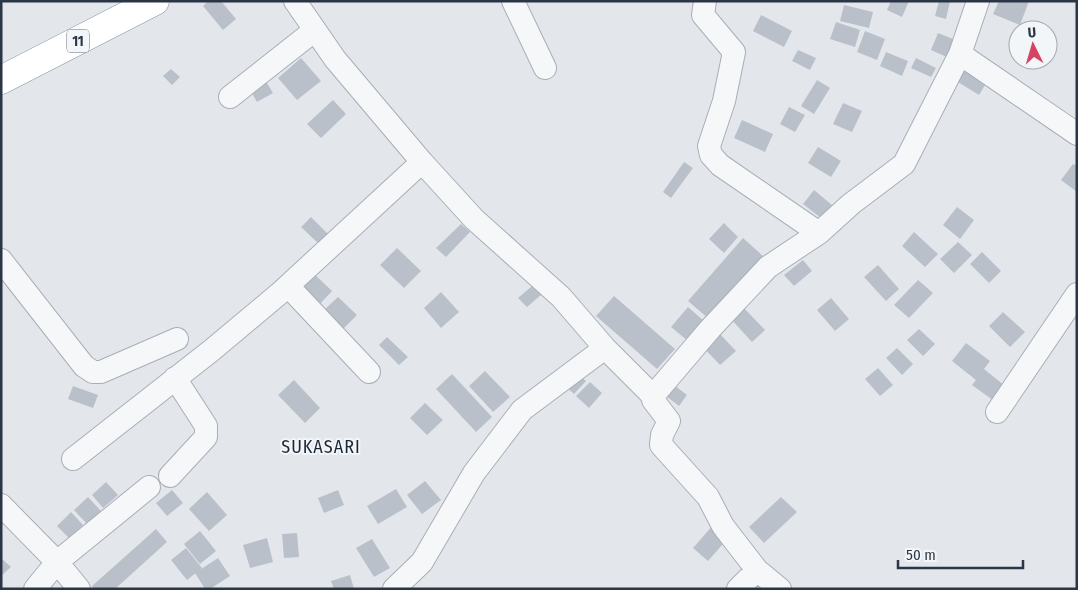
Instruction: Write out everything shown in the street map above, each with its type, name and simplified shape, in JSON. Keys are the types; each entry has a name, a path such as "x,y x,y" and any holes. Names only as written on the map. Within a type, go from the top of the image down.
{"highway":[{"name":"11","path":"1,80 154,1"}],"street":[{"path":"295,1 334,59 422,162 474,219 561,297 605,348 653,396 653,400 669,421 662,435 661,445 708,497 723,526 756,570 780,589"},
{"path":"513,1 545,68"},
{"path":"705,1 703,15 734,52 724,101 708,146 709,152 720,165 819,234"},
{"path":"653,396 710,329 768,267 819,234 851,204 904,164 960,54 978,1"},
{"path":"230,97 315,30"},
{"path":"960,54 1077,134"},
{"path":"73,459 212,350 288,286 422,162"},
{"path":"1,260 84,366 93,372 101,372 177,339"},
{"path":"288,286 369,372"},
{"path":"997,412 1077,294"},
{"path":"394,589 422,562 474,473 522,410 605,348"},
{"path":"170,476 206,437 207,432 206,426 175,378"},
{"path":"35,589 58,562 149,487"},
{"path":"1,505 58,562 79,589"},
{"path":"738,589 756,570"}],"building":[{"path":"208,1 221,1 236,19 223,30 203,6"},
{"path":"891,1 909,1 902,17 887,10"},
{"path":"939,1 950,1 946,19 935,16"},
{"path":"999,1 1029,1 1022,20 1008,20 993,14"},
{"path":"844,5 873,12 869,28 840,21"},
{"path":"761,15 792,31 784,47 753,31"},
{"path":"836,22 860,30 855,47 830,39"},
{"path":"865,31 885,39 877,60 857,52"},
{"path":"938,33 958,41 951,59 931,50"},
{"path":"798,50 816,58 810,70 792,61"},
{"path":"886,52 908,61 902,76 880,66"},
{"path":"301,58 321,81 297,100 278,78"},
{"path":"916,58 936,68 931,77 911,68"},
{"path":"964,62 990,77 979,95 953,79"},
{"path":"171,69 180,77 172,85 163,76"},
{"path":"264,78 273,93 257,102 249,88"},
{"path":"817,80 830,88 814,114 801,106"},
{"path":"333,100 346,114 321,138 307,124"},
{"path":"843,103 862,111 852,132 833,124"},
{"path":"789,107 805,115 795,132 780,124"},
{"path":"742,120 773,134 765,152 734,138"},
{"path":"818,147 841,161 831,177 808,163"},
{"path":"684,162 693,168 671,198 663,192"},
{"path":"1073,164 1077,166 1077,192 1061,180"},
{"path":"814,190 832,205 821,218 803,204"},
{"path":"957,207 974,220 960,239 943,225"},
{"path":"311,217 328,234 319,244 301,227"},
{"path":"724,223 738,237 724,253 709,239"},
{"path":"461,224 470,232 446,257 436,248"},
{"path":"914,232 938,254 925,267 902,246"},
{"path":"743,238 763,256 709,319 688,301"},
{"path":"958,242 972,255 954,273 940,259"},
{"path":"397,248 421,271 404,288 380,265"},
{"path":"982,252 1001,271 989,283 970,264"},
{"path":"803,260 812,271 794,286 784,275"},
{"path":"878,265 899,289 886,301 864,277"},
{"path":"310,270 332,291 319,305 297,283"},
{"path":"918,280 933,293 909,318 894,305"},
{"path":"532,286 541,295 527,307 518,298"},
{"path":"441,292 459,312 441,328 424,308"},
{"path":"614,296 675,349 657,369 596,316"},
{"path":"338,297 357,315 343,329 324,310"},
{"path":"831,298 849,319 835,331 817,310"},
{"path":"742,306 765,330 752,342 730,318"},
{"path":"688,307 705,322 688,341 671,327"},
{"path":"1003,312 1025,332 1010,347 989,326"},
{"path":"919,329 935,344 923,356 907,340"},
{"path":"718,332 736,351 720,365 702,346"},
{"path":"387,337 408,357 399,365 379,345"},
{"path":"966,343 990,361 984,369 1005,386 994,401 972,385 976,380 952,361"},
{"path":"897,348 913,364 902,375 886,358"},
{"path":"878,368 893,385 880,396 865,379"},
{"path":"485,371 510,397 493,412 469,386"},
{"path":"575,371 586,381 574,394 563,384"},
{"path":"452,374 492,417 476,432 436,389"},
{"path":"294,380 320,408 305,423 278,395"},
{"path":"590,382 602,393 589,408 576,396"},
{"path":"670,382 687,395 679,406 662,393"},
{"path":"73,386 98,395 93,408 68,399"},
{"path":"425,403 443,420 427,435 410,418"},
{"path":"425,481 441,500 422,514 407,495"},
{"path":"106,482 118,495 103,508 92,495"},
{"path":"396,489 407,507 378,524 367,506"},
{"path":"172,490 183,503 167,516 156,503"},
{"path":"338,490 344,505 324,513 318,498"},
{"path":"207,492 227,515 209,531 189,509"},
{"path":"88,497 101,511 87,524 74,510"},
{"path":"781,497 797,512 764,543 749,527"},
{"path":"71,512 83,525 69,538 57,526"},
{"path":"714,524 729,537 708,561 693,548"},
{"path":"156,529 167,542 115,589 94,589 92,586"},
{"path":"200,531 216,551 200,564 184,544"},
{"path":"297,533 299,557 284,558 282,534"},
{"path":"267,538 273,562 250,568 243,545"},
{"path":"372,539 390,568 374,577 356,548"},
{"path":"186,548 202,568 187,580 171,560"},
{"path":"1,558 11,567 1,576"},
{"path":"218,558 230,576 210,589 205,589 195,573"},
{"path":"350,575 354,589 334,589 331,581"}],"district":[{"name":"SUKASARI","path":"321,447"}]}
